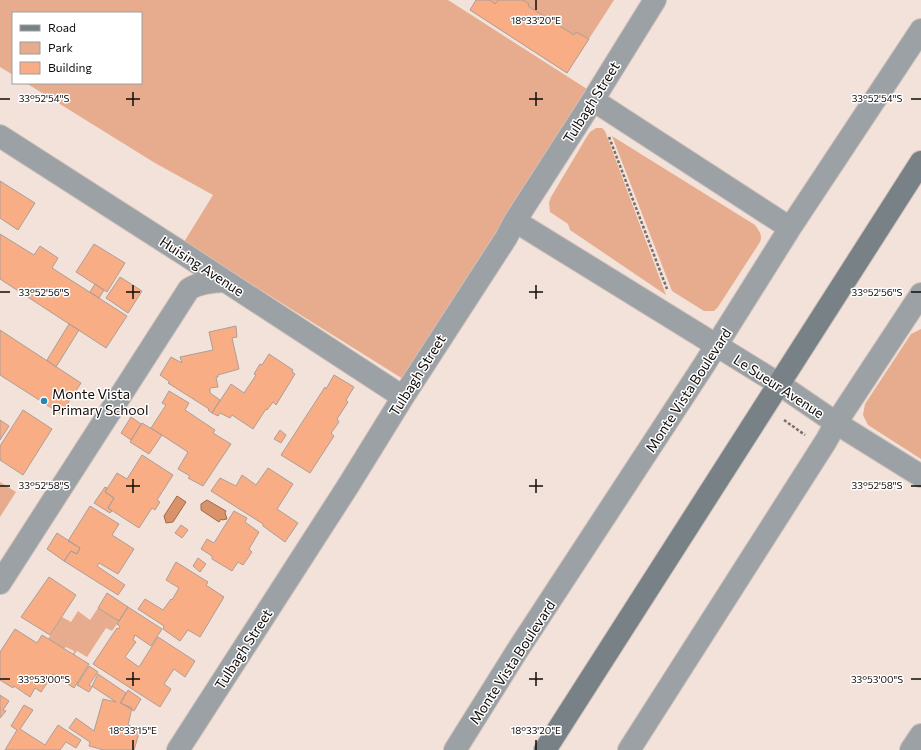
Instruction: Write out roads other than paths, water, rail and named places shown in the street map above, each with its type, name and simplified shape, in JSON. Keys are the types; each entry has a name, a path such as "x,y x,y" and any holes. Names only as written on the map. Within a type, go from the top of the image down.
{"main road":[{"path":"545,750 921,162"}],"street":[{"name":"Tulbagh Street","path":"178,750 506,238 514,221 593,100 655,0"},
{"name":"Monte Vista Boulevard","path":"455,750 716,346 790,228 921,30"},
{"path":"593,100 790,228"},
{"name":"Huising Avenue","path":"0,136 403,397"},
{"name":"Le Sueur Avenue","path":"514,221 779,384 836,423 921,476"},
{"path":"187,256 190,271 189,289"},
{"path":"0,584 189,289 203,283 226,281"},
{"path":"629,750 836,423 918,305"},
{"path":"911,750 921,735"}],"place":[{"name":"Monte Vista Primary School","path":"44,401"}]}
